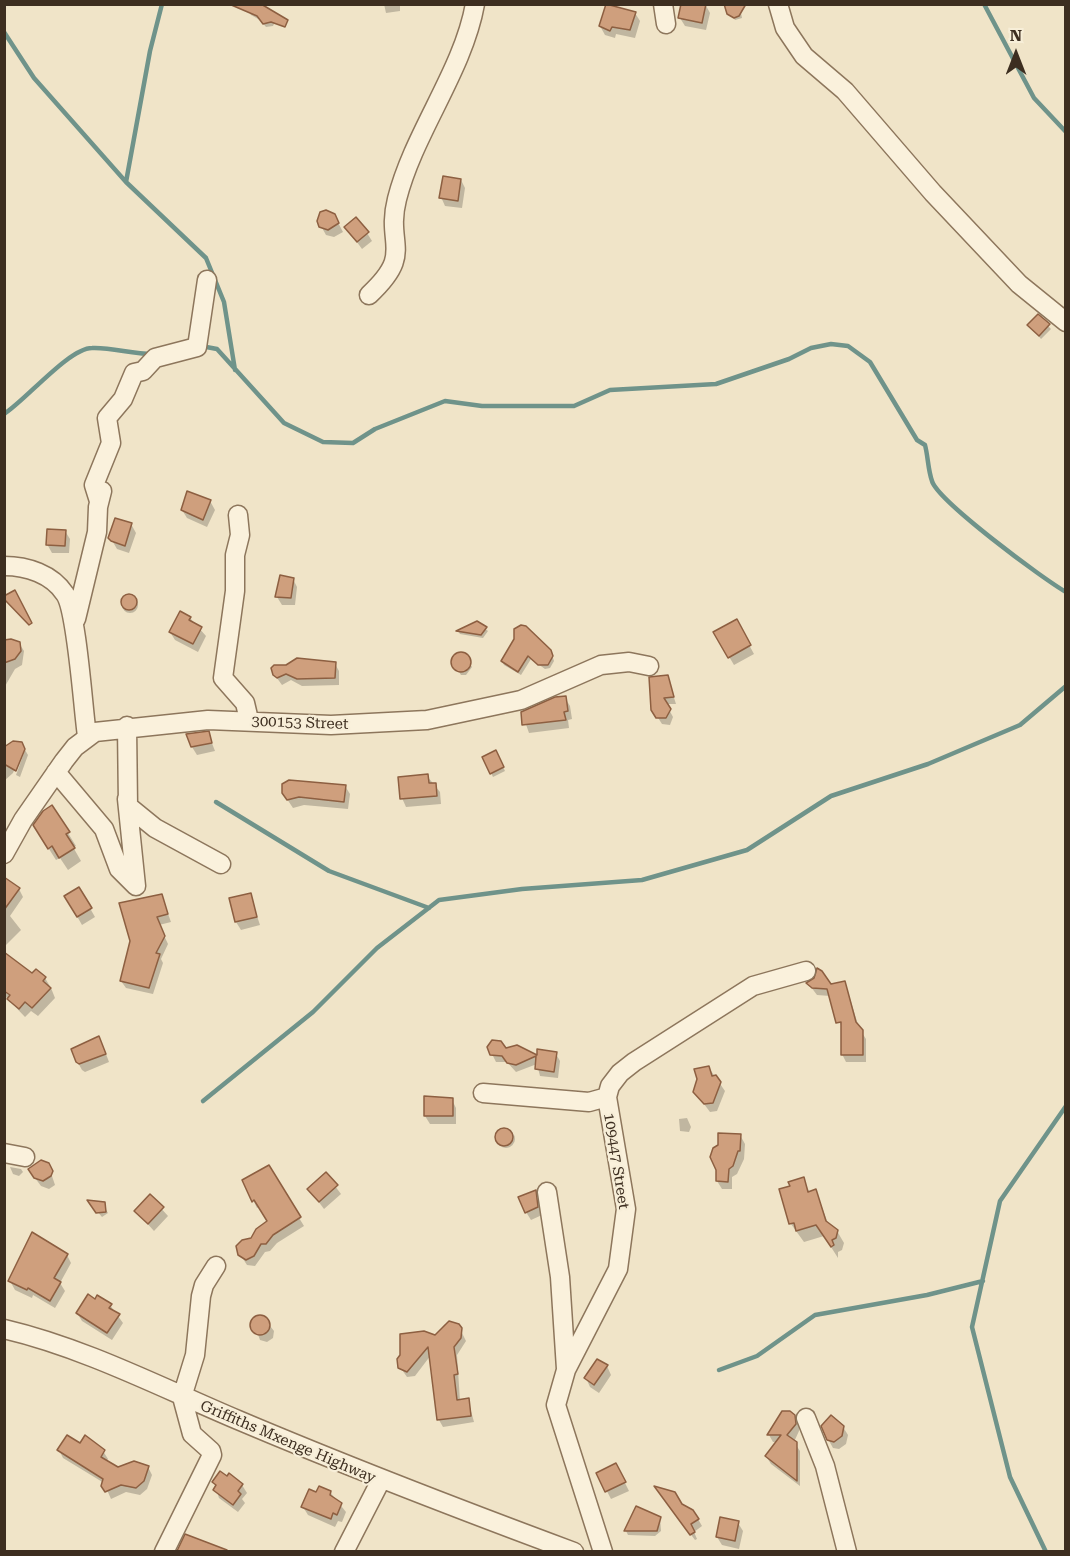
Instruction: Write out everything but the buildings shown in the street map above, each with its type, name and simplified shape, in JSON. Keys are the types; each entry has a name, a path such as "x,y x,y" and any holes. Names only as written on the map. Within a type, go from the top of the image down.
{"street":[{"path":"369,295 382,283 396,262 396,201 435,102 466,42 475,4"},
{"path":"663,4 666,24"},
{"path":"778,4 785,28 804,56 845,91 933,193 1019,284 1065,322"},
{"path":"74,630 97,532 101,494 94,485 111,443 107,418 123,399 134,373 143,371 155,358 197,347 204,313 202,298 207,280"},
{"path":"238,515 240,535 235,555 235,591 224,678 245,703 249,720"},
{"path":"4,566 20,566 40,572 58,585 70,603 87,736 56,772 23,820 4,854"},
{"name":"300153 Street","path":"87,736 104,729 127,726 249,720 332,725 427,720 521,700 601,665 629,662 649,666"},
{"path":"56,772 104,829 119,869 136,886 127,799 127,726"},
{"path":"127,799 134,812 155,828 221,864"},
{"name":"109447 Street","path":"603,1551 556,1405 566,1370 618,1269 626,1209 607,1097 610,1086 634,1062 753,986 806,971"},
{"path":"483,1093 589,1102 607,1097"},
{"path":"4,1153 26,1157"},
{"path":"547,1192 560,1277 566,1370"},
{"path":"164,1551 212,1455 211,1451 192,1434 182,1397 195,1355 201,1296 204,1285 216,1266"},
{"name":"Griffiths Mxenge Highway","path":"4,1329 32,1336 89,1357 381,1480 574,1551"},
{"path":"806,1418 825,1466 847,1551"},
{"path":"344,1551 381,1480"}],"waterway":[{"path":"126,182 150,51 162,4"},
{"path":"984,4 1034,98 1066,132"},
{"path":"4,32 34,78 126,182 206,258 224,302 235,370"},
{"path":"201,346 217,349 284,423 323,442 353,443 375,429 445,401 482,406 574,406 610,390 716,384 789,359 811,348 831,344 848,346 870,362 917,440 925,445 932,481 939,491 952,505 993,539 1066,592"},
{"path":"4,414 60,365 83,350 99,348 152,354"},
{"path":"203,1101 313,1012 377,948 439,900 522,889 642,880 747,850 831,796 928,764 1020,725 1066,686"},
{"path":"216,802 329,871 429,908"},
{"path":"1046,1552 1010,1477 972,1327 1000,1201 1066,1106"},
{"path":"719,1370 757,1356 815,1315 927,1295 983,1281"}]}
